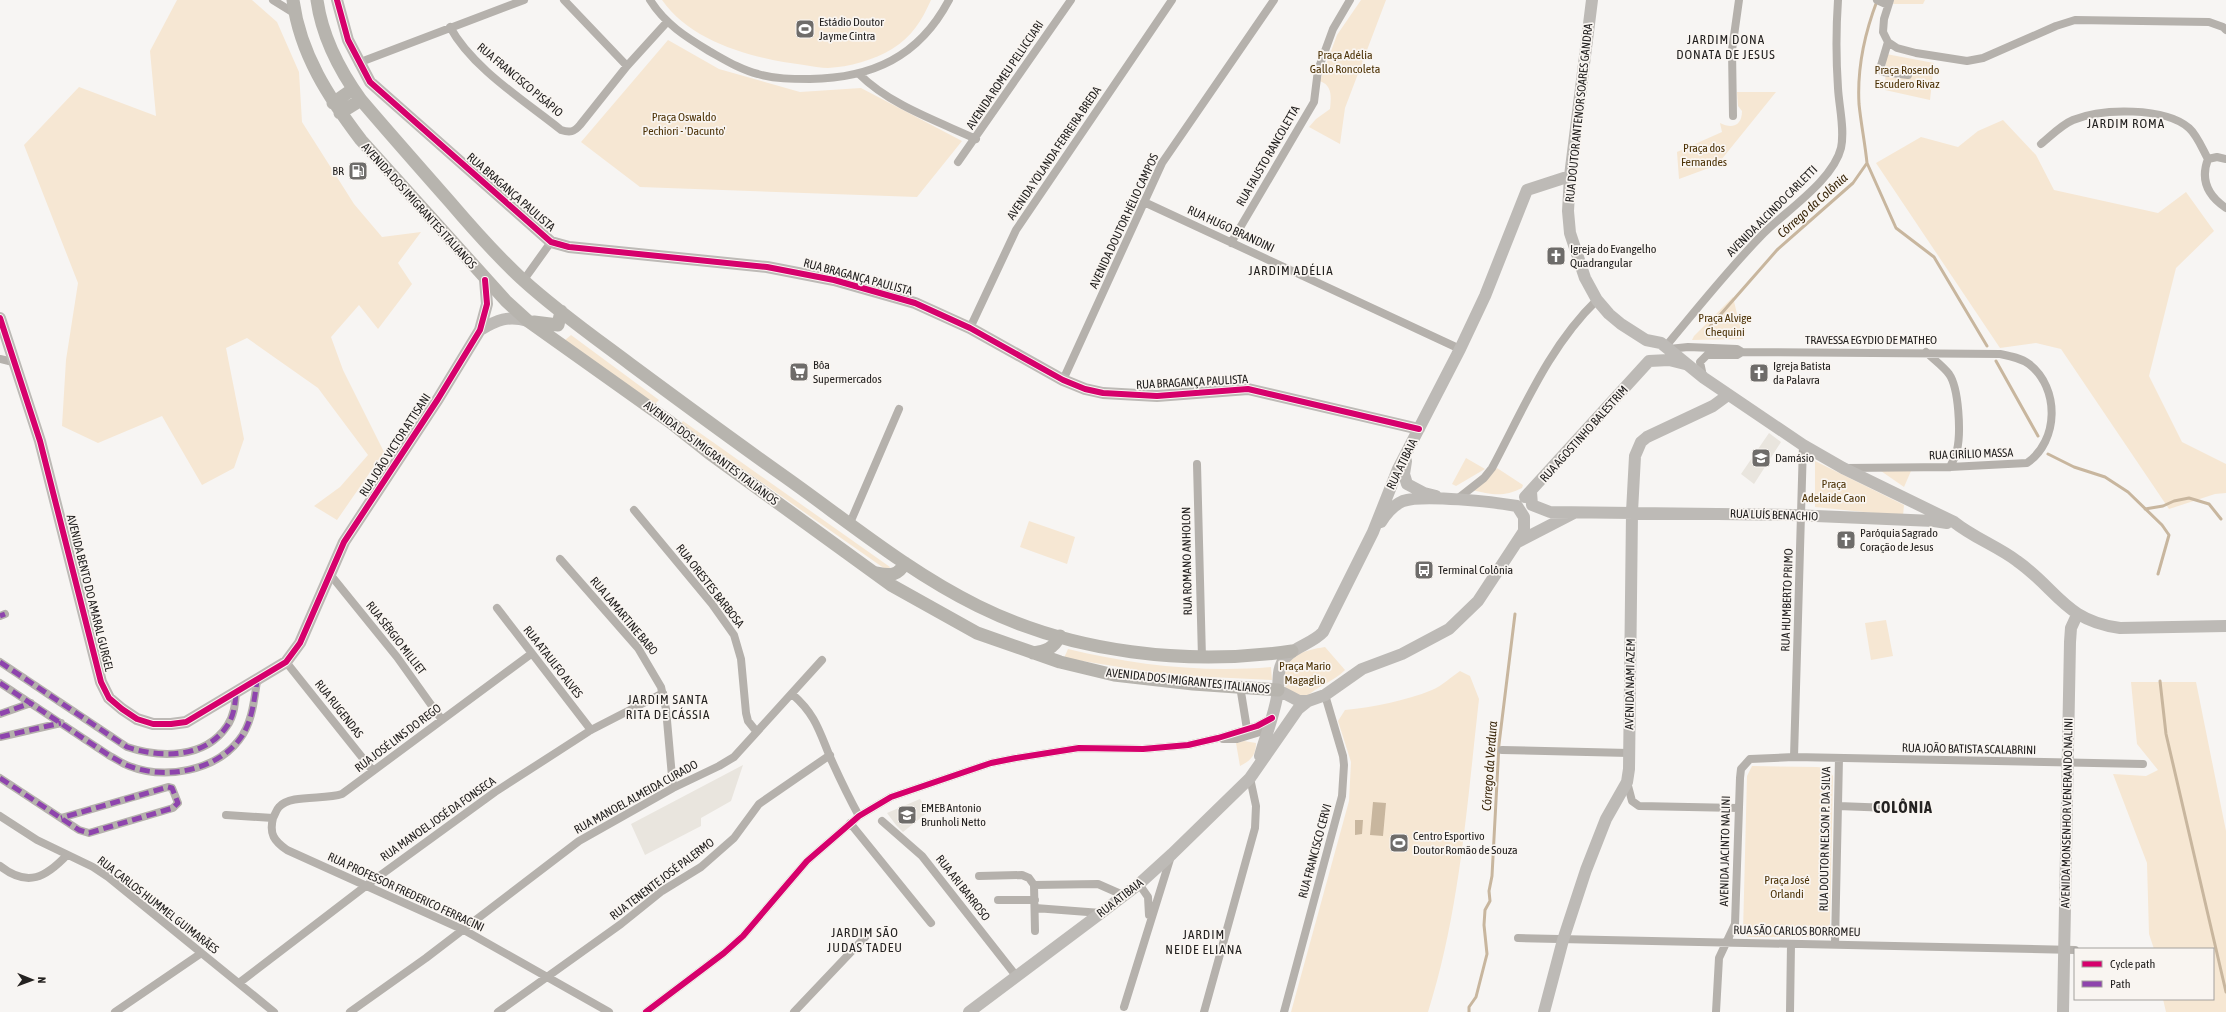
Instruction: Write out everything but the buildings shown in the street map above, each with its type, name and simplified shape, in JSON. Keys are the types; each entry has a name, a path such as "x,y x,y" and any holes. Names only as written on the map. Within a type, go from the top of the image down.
{"main road":[{"name":"AVENIDA DOS IMIGRANTES ITALIANOS","path":"317,0 324,26 335,56 353,89 361,100 489,246 523,281 686,405 905,562 979,606 1060,636 1123,650 1202,658 1260,656 1292,651"},
{"name":"AVENIDA DOS IMIGRANTES ITALIANOS","path":"293,6 310,61 340,114 361,140 485,280 528,321 670,422 709,453 891,585 977,633 1077,667 1114,675 1193,684 1240,686 1278,690"},
{"path":"333,103 353,89"},
{"path":"340,114 361,100"},
{"path":"528,321 556,326 560,322 561,311"},
{"path":"670,422 673,412 679,407 686,405"},
{"path":"877,574 898,573 905,562"},
{"path":"1033,653 1050,649 1054,646 1060,636"}],"street":[{"path":"273,0 293,6"},
{"name":"RUA BRAGANÇA PAULISTA","path":"337,0 348,40 358,62 370,82 552,242 569,247 767,266 834,280 915,304 970,328 1063,380 1085,389 1126,396 1248,389 1419,429"},
{"path":"358,62 524,0"},
{"path":"564,0 627,66 667,22"},
{"path":"650,0 667,22 688,38 716,55 758,74 784,79 836,78 859,74 892,61 912,46 934,24 949,0"},
{"name":"AVENIDA ROMEU PELLICCIARI","path":"958,162 976,139 1071,0"},
{"name":"AVENIDA YOLANDA FERREIRA BREDA","path":"970,328 1016,230 1172,0"},
{"name":"AVENIDA DOUTOR HÉLIO CAMPOS","path":"1063,380 1162,163 1274,0"},
{"name":"RUA FAUSTO RANCOLETTA","path":"1231,243 1314,102 1318,70 1333,30 1350,0"},
{"name":"RUA DOUTOR ANTENOR SOARES GANDRA","path":"1592,0 1570,176 1568,211 1570,233 1585,278 1597,300 1609,314 1646,340 1661,343 1684,364 1803,444 1844,468 1954,522 1968,534 2027,568 2073,612"},
{"path":"1732,116 1732,50 1739,0"},
{"name":"AVENIDA ALCINDO CARLETTI","path":"1667,348 1719,283 1762,235 1828,174 1837,159 1841,147 1842,131 1837,73 1838,0"},
{"path":"1884,2 1883,32 1888,42 1897,48 1916,53 1967,61 1983,58 2056,26 2075,20 2209,22 2223,26 2226,30"},
{"name":"RUA FRANCISCO PISÁPIO","path":"450,27 458,43 493,76 561,130 568,133 576,130 627,66"},
{"path":"1888,42 1880,69 1883,72 1908,75"},
{"path":"859,74 867,83 897,102 976,139"},
{"path":"2041,144 2073,120 2093,114 2122,112 2163,114 2177,119 2191,129 2208,159"},
{"path":"2208,159 2217,157 2226,159"},
{"path":"2208,159 2203,170 2205,182 2216,201 2226,208"},
{"name":"RUA ATIBAIA","path":"1253,773 1271,723 1281,666 1292,651 1317,638 1323,632 1373,532 1398,469 1460,349 1485,296 1527,190 1570,176"},
{"name":"RUA HUGO BRANDINI","path":"1144,202 1460,349"},
{"path":"523,281 552,242"},
{"name":"RUA JOÃO VICTOR ATTISANI","path":"329,573 344,542 438,398 480,330 487,304 485,280"},
{"path":"1408,452 1404,474 1407,484 1424,493 1451,500 1484,478 1492,468 1551,357 1582,315 1597,300"},
{"name":"AVENIDA BENTO DO AMARAL GURGEL","path":"0,318 13,362 40,441 94,662 101,682 110,698 122,709 137,719 153,724 186,722 257,682 286,662 300,643 329,573"},
{"path":"480,330 504,318 518,318 528,321"},
{"path":"1646,340 1650,350 1649,360 1669,360 1684,364"},
{"name":"TRAVESSA EGYDIO DE MATHEO","path":"1667,348 1688,347 1737,349 1742,352"},
{"name":"TRAVESSA EGYDIO DE MATHEO","path":"1704,378 1700,372 1700,362 1707,355 1737,355 1742,352 1926,352 2000,354"},
{"path":"1926,352 1949,375 1958,409 1959,438 1957,452 1950,467"},
{"name":"RUA CIRÍLIO MASSA","path":"1844,468 1950,467 2027,463 2035,457 2045,443 2050,430 2052,416 2048,391 2030,365 2023,360 2000,354"},
{"path":"0,359 13,362"},
{"name":"RUA AGOSTINHO BALESTRIM","path":"1517,506 1649,360"},
{"name":"AVENIDA NAMI AZEM","path":"1544,1012 1563,940 1586,870 1606,819 1627,782 1629,753 1632,512 1635,456 1641,442 1647,437 1713,406 1728,395"},
{"path":"850,523 899,409"},
{"name":"RUA HUMBERTO PRIMO","path":"1794,757 1803,444"},
{"name":"RUA ROMANO ANHOLON","path":"1197,464 1202,658"},
{"name":"RUA LUÍS BENACHIO","path":"1530,492 1532,506 1550,512 1632,512 1802,516 1942,522 1968,534"},
{"path":"1278,690 1299,701 1308,701 1325,695 1362,669 1402,654 1449,629 1478,601 1525,526 1524,517 1517,506 1451,500 1404,501 1387,514 1373,532"},
{"path":"1898,520 1911,510 1915,502"},
{"name":"RUA ORESTES BARBOSA","path":"634,510 712,604 734,635 741,659 746,713 748,721 756,731"},
{"name":"RUA LUÍS BENACHIO","path":"1515,544 1577,512"},
{"name":"RUA LAMARTINE BABO","path":"560,559 638,648 651,667 663,693 673,788"},
{"name":"RUA SÉRGIO MILLIET","path":"329,573 397,657 442,720"},
{"name":"RUA ATAULFO ALVES","path":"497,608 591,730"},
{"path":"2073,612 2105,626 2120,628 2226,626"},
{"name":"AVENIDA MONSENHOR VENERANDO NALINI","path":"2063,1012 2069,950 2070,642 2073,612"},
{"name":"RUA JOSÉ LINS DO REGO","path":"273,818 279,807 286,802 308,798 332,798 342,794 531,654"},
{"name":"RUA MANOEL ALMEIDA CURADO","path":"350,1012 464,930 579,841 673,788 719,766 744,747 756,731 822,660"},
{"path":"0,662 127,747 144,752 175,754 192,751 204,745 219,735 228,725 234,711 236,694"},
{"name":"RUA RUGENDAS","path":"286,662 372,771"},
{"path":"0,683 110,756 129,766 166,773 207,765 223,755 239,740 248,723 257,682"},
{"path":"1240,686 1247,729"},
{"name":"RUA MANOEL JOSÉ DA FONSECA","path":"239,983 367,885 495,792 591,730 663,693"},
{"path":"792,694 804,704 815,718 830,756 859,816"},
{"name":"RUA FRANCISCO CERVI","path":"1284,1012 1342,796 1344,765 1343,756 1325,695"},
{"name":"RUA ATIBAIA","path":"969,1012 1139,884 1172,854 1253,773 1298,709 1308,701"},
{"path":"0,714 31,703"},
{"path":"1218,738 1237,738 1298,709"},
{"path":"0,737 61,723"},
{"path":"646,1012 734,945 806,861 850,823 876,804 907,790 991,763 1092,747 1170,747 1218,738 1271,723"},
{"path":"1502,750 1629,753"},
{"name":"RUA TENENTE JOSÉ PALERMO","path":"498,1012 621,924 662,891 701,867 734,838 759,804 830,756"},
{"name":"RUA JOÃO BATISTA SCALABRINI","path":"1794,757 2144,764"},
{"name":"AVENIDA JACINTO NALINI","path":"1716,1012 1719,958 1728,942 1735,924 1740,778 1745,763 1757,758 1794,757"},
{"name":"RUA DOUTOR NELSON P. DA SILVA","path":"1836,944 1839,758"},
{"path":"1204,1012 1255,828 1256,806 1253,773"},
{"path":"0,778 78,830 89,833 173,808 178,803 172,788 168,787 61,818"},
{"path":"1627,782 1632,801 1639,806 1738,808"},
{"path":"1838,806 1891,808"},
{"path":"226,815 273,818"},
{"name":"RUA CARLOS HUMMEL GUIMARÃES","path":"0,816 37,840 93,867 108,877 200,954 239,983 274,1012"},
{"name":"RUA PROFESSOR FREDERICO FERRACINI","path":"273,818 271,827 272,836 277,843 287,850 464,930 546,978 609,1012"},
{"name":"RUA ARI BARROSO","path":"882,820 922,856 1017,977"},
{"path":"850,823 931,923"},
{"path":"1124,1007 1149,922 1172,854"},
{"path":"0,866 18,876 29,879 40,877 48,873 67,855"},
{"path":"979,876 1022,875 1029,878 1034,885 1035,931"},
{"path":"1034,885 1098,884 1123,895"},
{"path":"1139,884 1148,897 1149,922"},
{"path":"998,900 1101,913"},
{"path":"794,1012 869,933"},
{"name":"RUA SÃO CARLOS BORROMEU","path":"1518,938 2069,950"},
{"path":"1790,1012 1791,944"},
{"path":"115,1012 200,954"}],"shaded area":[{"name":"Damásio","path":"1769,433 1781,442 1754,484 1741,474"},
{"path":"743,765 731,801 701,818 701,826 645,855 631,824"},
{"name":"EMEB Antonio Brunholi Netto","path":"920,799 928,812 903,832 887,813"},
{"path":"1373,802 1386,803 1383,836 1370,835"},
{"path":"1355,820 1363,820 1362,834 1355,835"}],"green space":[{"path":"177,0 252,0 277,22 299,72 302,122 354,204 382,237 421,232 398,263 412,284 378,329 359,305 331,337 343,370 384,452 337,520 314,506 340,487 368,455 318,388 247,338 226,348 244,439 234,468 202,485 162,416 98,443 62,426 66,360 78,283 24,145 79,87 156,116 150,51"},
{"name":"Estádio Doutor Jayme Cintra","path":"662,0 931,0 916,28 892,49 861,62 828,68 765,58 726,46 707,38 690,27 675,15"},
{"name":"Praça Adélia Gallo Roncoleta","path":"1361,0 1386,0 1345,108 1340,144 1309,127 1316,119 1330,109 1331,97 1329,89 1320,81 1337,35"},
{"path":"1894,0 1925,0 1923,4 1893,4"},
{"name":"Praça Oswaldo Pechiori - 'Dacunto'","path":"668,40 719,69 800,92 861,88 962,141 917,197 640,187 581,142"},
{"name":"Praça Rosendo Escudero Rivaz","path":"1886,54 1934,63 1930,100 1885,90"},
{"name":"Praça dos Fernandes","path":"1737,92 1776,92 1717,165 1679,179 1677,152 1722,132 1720,123 1732,126 1736,125 1740,120 1742,111 1738,106"},
{"path":"2003,120 2036,155 2054,190 2158,213 2186,192 2214,231 2176,268 2149,376 2182,442 2226,464 2226,493 2215,494 2169,509 2061,349 2036,343 2000,348 1876,163 1921,137 1958,147 1978,131"},
{"name":"Praça Alvige Chequini","path":"1733,297 1743,339 1692,340 1694,336"},
{"path":"571,335 659,400 655,404 565,340"},
{"path":"683,421 890,567 888,571 680,425"},
{"path":"1466,458 1485,469 1456,486 1452,484"},
{"name":"Praça Adelaide Caon","path":"1815,461 1904,505 1903,516 1815,507"},
{"path":"1497,468 1523,485 1522,488 1502,494 1491,494 1471,490 1482,483"},
{"path":"1881,471 1911,471 1904,487"},
{"path":"1029,521 1075,537 1067,564 1020,547"},
{"path":"1886,620 1893,656 1871,660 1865,623"},
{"name":"Praça Mario Magaglio","path":"1325,647 1345,670 1305,698 1288,692 1284,681 1283,672 1290,659 1306,651"},
{"path":"1068,649 1093,655 1169,666 1220,669 1271,667 1272,680 1168,675 1064,658"},
{"name":"Centro Esportivo Doutor Romão de Souza","path":"1460,671 1470,676 1479,699 1466,818 1455,896 1439,974 1428,1012 1291,1012 1349,801 1351,762 1338,721 1345,710 1389,703 1422,694 1439,686"},
{"path":"2131,682 2196,682 2226,831 2226,1012 2166,1012 2163,1000 2214,1000 2214,948 2154,948 2149,934 2147,863 2113,774 2146,776 2158,770 2137,744"},
{"path":"1244,741 1256,743 1256,748 1252,758 1240,766 1236,743"},
{"name":"Praça José Orlandi","path":"1752,766 1827,768 1833,776 1830,924 1821,937 1748,937 1743,932 1747,776"}],"waterway":[{"name":"Córrego da Colônia","path":"1707,330 1777,250 1853,183 1867,163 1859,104 1859,78 1862,52 1868,26 1877,1"},
{"path":"1867,163 1896,228 1934,257 1987,346"},
{"path":"1996,361 2038,436"},
{"path":"2048,454 2074,467 2105,477 2128,492 2162,525 2169,535 2158,574"},
{"path":"2145,509 2163,506 2174,501 2189,498 2209,504 2221,519"},
{"name":"Córrego da Verdura","path":"1469,1012 1469,1007 1476,997 1487,954 1484,925 1485,910 1490,901 1489,891 1492,876 1499,744 1515,614"},
{"path":"2160,681 2166,734 2226,992"}],"marked path":[{"path":"0,616 5,614"},
{"path":"0,662 127,747 153,753 181,753 207,745 218,737 227,726 233,714 236,693"},
{"path":"0,683 124,764 143,770 173,772 203,766 229,751 239,740 250,720 257,681"},
{"path":"0,714 31,703"},
{"path":"0,737 61,723"},
{"path":"0,778 79,830 89,833 173,808 178,803 172,788 168,787 61,818"}],"cycle path":[{"path":"337,0 348,40 370,82 551,242 569,247 767,267 834,280 915,303 970,328 1063,380 1085,389 1103,393 1157,396 1248,389 1419,429"},
{"path":"0,318 40,441 101,682 109,698 137,719 153,724 171,724 186,722 286,662 300,643 344,542 438,399 480,330 487,304 485,280"},
{"path":"646,1012 724,953 743,936 807,861 859,816 891,797 991,763 1079,748 1143,749 1188,745 1218,738 1257,726 1272,718"}],"place":[{"name":"Estádio Doutor Jayme Cintra","path":"805,29"},
{"name":"BR","path":"358,171"},
{"name":"Igreja do Evangelho Quadrangular","path":"1556,256"},
{"name":"Bôa Supermercados","path":"799,372"},
{"name":"Igreja Batista da Palavra","path":"1759,373"},
{"name":"Damásio","path":"1761,458"},
{"name":"Paróquia Sagrado Coração de Jesus","path":"1846,540"},
{"name":"Terminal Colônia","path":"1424,570"},
{"name":"EMEB Antonio Brunholi Netto","path":"907,815"},
{"name":"Centro Esportivo Doutor Romão de Souza","path":"1399,843"}],"district":[{"name":"JARDIM DONA DONATA DE JESUS","path":"1726,46"},
{"name":"JARDIM ROMA","path":"2126,123"},
{"name":"JARDIM ADÉLIA","path":"1291,270"},
{"name":"JARDIM SANTA RITA DE CÁSSIA","path":"668,706"},
{"name":"COLÔNIA","path":"1903,807"},
{"name":"JARDIM SÃO JUDAS TADEU","path":"865,940"},
{"name":"JARDIM NEIDE ELIANA","path":"1204,942"}]}
